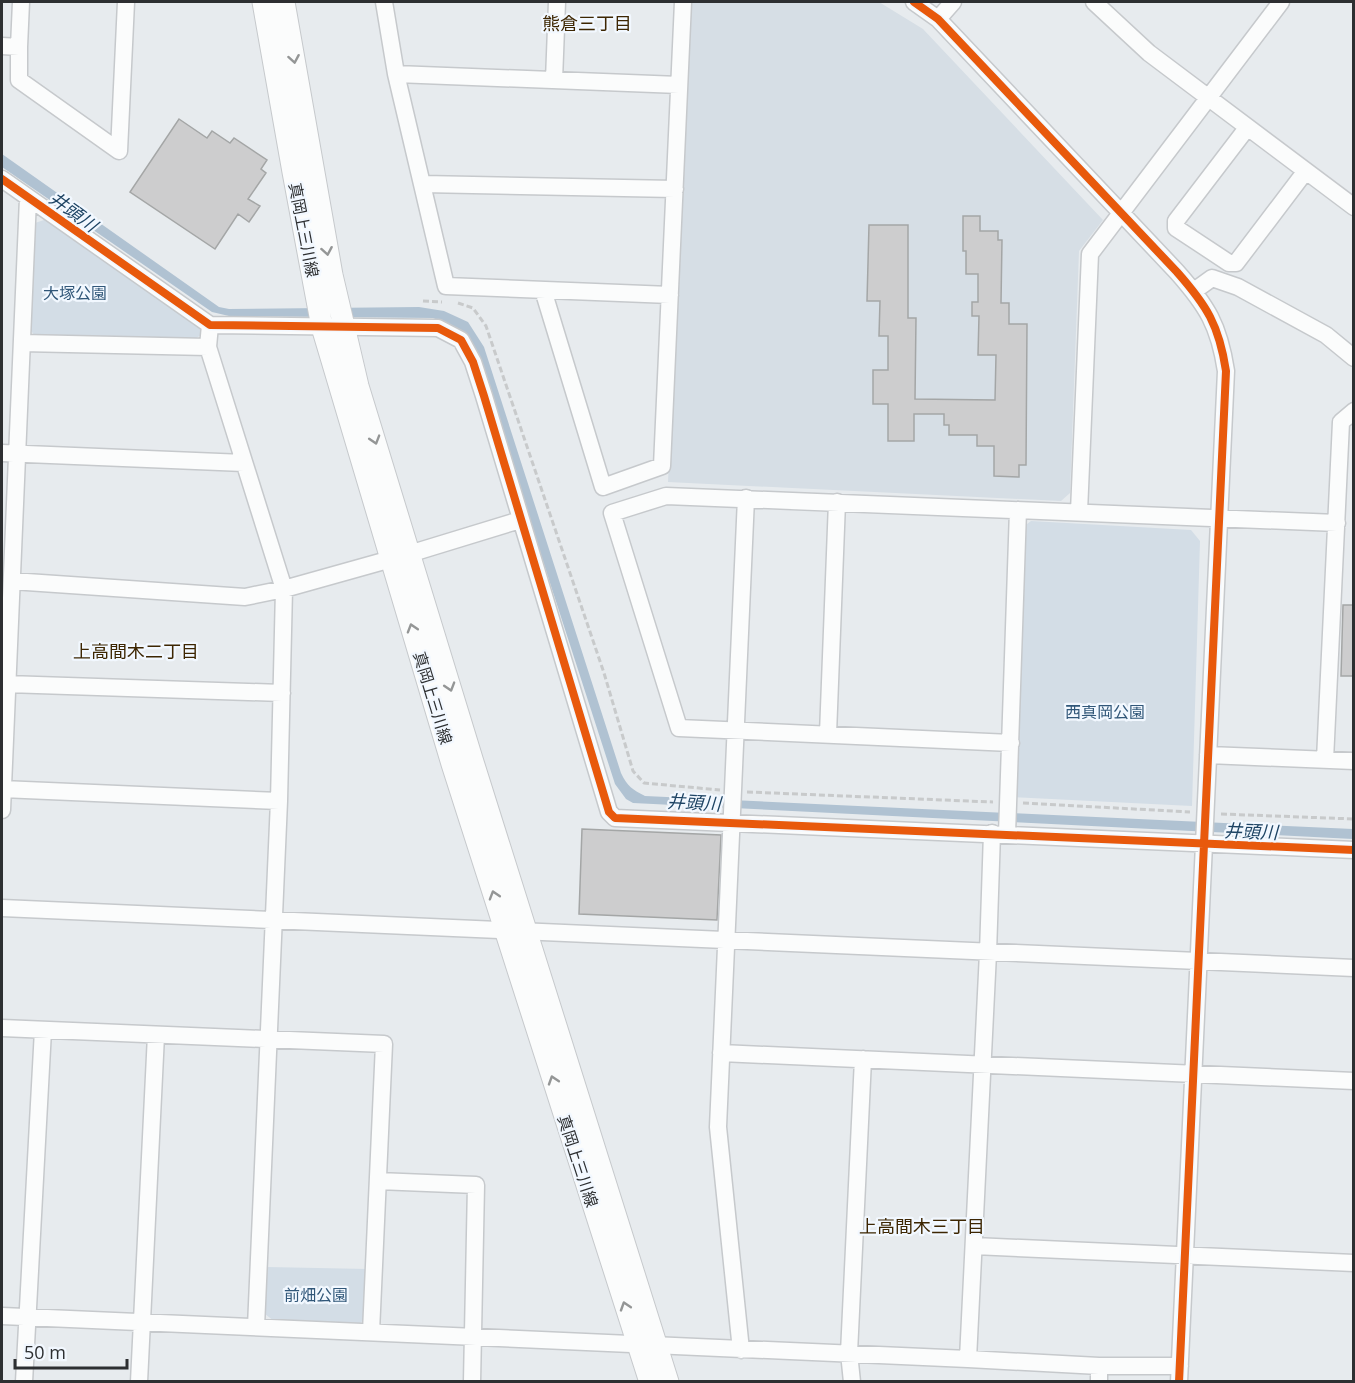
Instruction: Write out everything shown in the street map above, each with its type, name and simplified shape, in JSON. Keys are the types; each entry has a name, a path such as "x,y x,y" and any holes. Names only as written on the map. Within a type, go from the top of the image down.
{"main road":[{"name":"真岡上三川線","path":"263,2 322,327 526,932 646,1345 650,1382"},
{"name":"真岡上三川線","path":"284,2 319,206 344,327 400,557 505,931 646,1345 668,1382"}],"street":[{"path":"21,2 19,80 119,151 126,2"},
{"path":"384,2 396,74 446,286 670,295"},
{"path":"554,80 557,2"},
{"path":"543,290 603,487 662,466 683,2"},
{"path":"2,1316 849,1353 968,1359 1099,1374 1180,1374 1226,371 1217,332 1209,312 1194,291 938,19 914,2"},
{"path":"938,19 953,2"},
{"path":"1079,512 1090,254 1281,2"},
{"path":"1097,3 1149,53 1353,207"},
{"path":"2,46 19,47"},
{"path":"396,74 679,85"},
{"path":"1247,128 1176,221 1176,228 1229,262 1236,262 1305,172"},
{"path":"2,179 210,325 438,328 461,340 473,362 484,396 609,812 615,819 1353,850"},
{"path":"423,184 675,189"},
{"path":"2,810 12,580 9,454 22,344 28,198"},
{"path":"1194,291 1212,278 1238,287 1326,335 1353,358"},
{"path":"210,325 208,347 284,589 270,1040 256,1327"},
{"path":"22,344 208,347"},
{"path":"1325,760 1341,422 1353,411"},
{"path":"9,454 244,463"},
{"path":"1011,743 679,728 612,513 666,496 1337,523"},
{"path":"741,1350 718,1127 746,498"},
{"path":"828,734 837,502"},
{"path":"968,1359 988,952 1000,834 1008,802 1018,510"},
{"path":"12,580 245,597 284,589 400,557 520,520"},
{"path":"7,684 282,693"},
{"path":"1208,756 1353,760"},
{"path":"2,789 279,801"},
{"path":"2,908 1353,968"},
{"path":"2,1028 384,1044 372,1332"},
{"path":"24,1382 43,1030"},
{"path":"139,1382 156,1035"},
{"path":"721,1053 1353,1081"},
{"path":"852,1382 849,1353 863,1059"},
{"path":"378,1181 476,1185 472,1382"},
{"path":"974,1246 1353,1263"}],"path":[{"path":"423,301 445,302"},
{"path":"456,303 473,308 486,326 604,673 633,771 644,783 732,792 1008,802 1353,819"}],"shaded area":[{"path":"688,2 879,2 923,29 1103,220 1079,251 1070,493 1061,501 668,482"}],"green space":[{"name":"大塚公園","path":"47,219 195,322 203,334 191,341 35,336 28,327 35,223"},
{"name":"西真岡公園","path":"1031,521 1191,530 1200,541 1192,806 1012,797 1023,527"},
{"name":"前畑公園","path":"267,1267 368,1269 366,1318 360,1323 274,1321 265,1314"}],"water":[{"name":"井頭川","path":"2,154 219,307 229,309 419,307 444,311 468,322 484,347 621,773 637,792 645,796 1353,829 1353,839 633,803 626,799 615,784 475,351 443,322 433,318 229,316 212,312 2,167"}],"building":[{"path":"179,119 207,138 212,131 230,143 234,138 267,160 261,169 266,173 248,199 260,206 249,222 238,214 215,249 130,192"},
{"path":"963,216 980,216 980,231 998,231 998,240 1002,240 1001,303 1009,303 1009,324 1027,324 1026,465 1019,465 1019,477 994,476 994,446 977,446 977,435 949,435 949,425 944,425 944,414 914,414 914,441 888,441 888,404 873,404 873,370 888,370 888,336 879,336 880,301 867,301 869,225 908,225 908,318 916,318 915,399 995,400 996,355 978,355 979,316 972,316 972,302 978,302 978,274 966,274 966,251 963,251"},
{"path":"1343,605 1353,605 1353,676 1341,676"},
{"path":"582,829 721,835 717,920 579,914"}],"cycle path":[{"path":"914,2 938,19 1177,272 1204,306 1215,328 1223,355 1226,371 1179,1382"},
{"path":"2,179 210,325 438,328 461,340 473,362 484,396 609,812 615,818 1354,850"}],"district":[{"name":"熊倉三丁目","path":"587,24"},
{"name":"上高間木二丁目","path":"136,652"},
{"name":"上高間木三丁目","path":"922,1227"}]}
